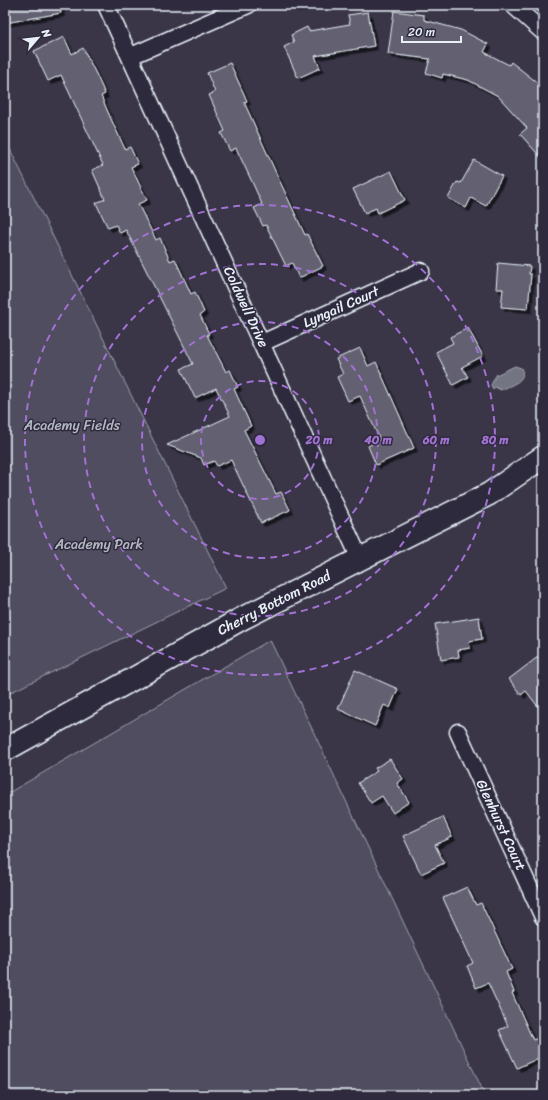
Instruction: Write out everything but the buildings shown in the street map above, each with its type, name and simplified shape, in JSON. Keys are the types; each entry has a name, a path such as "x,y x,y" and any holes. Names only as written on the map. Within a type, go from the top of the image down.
{"main road":[{"name":"Cherry Bottom Road","path":"5,750 211,636 489,494 543,457"}],"street":[{"name":"Coldwell Drive","path":"106,5 131,56 360,559"},
{"path":"131,56 248,5"},
{"path":"512,5 543,32"},
{"name":"Lyngail Court","path":"262,343 421,271"},
{"name":"Glenhurst Court","path":"458,732 543,917"}],"green space":[{"name":"Academy Park","path":"5,139 226,588 5,695"},
{"path":"270,640 485,1095 5,1095 5,795"}],"water":[{"path":"515,366 521,368 523,372 520,379 514,384 501,390 495,387 493,389 491,385 496,375"}],"park label":[{"name":"Academy Fields","path":"72,425"}]}
